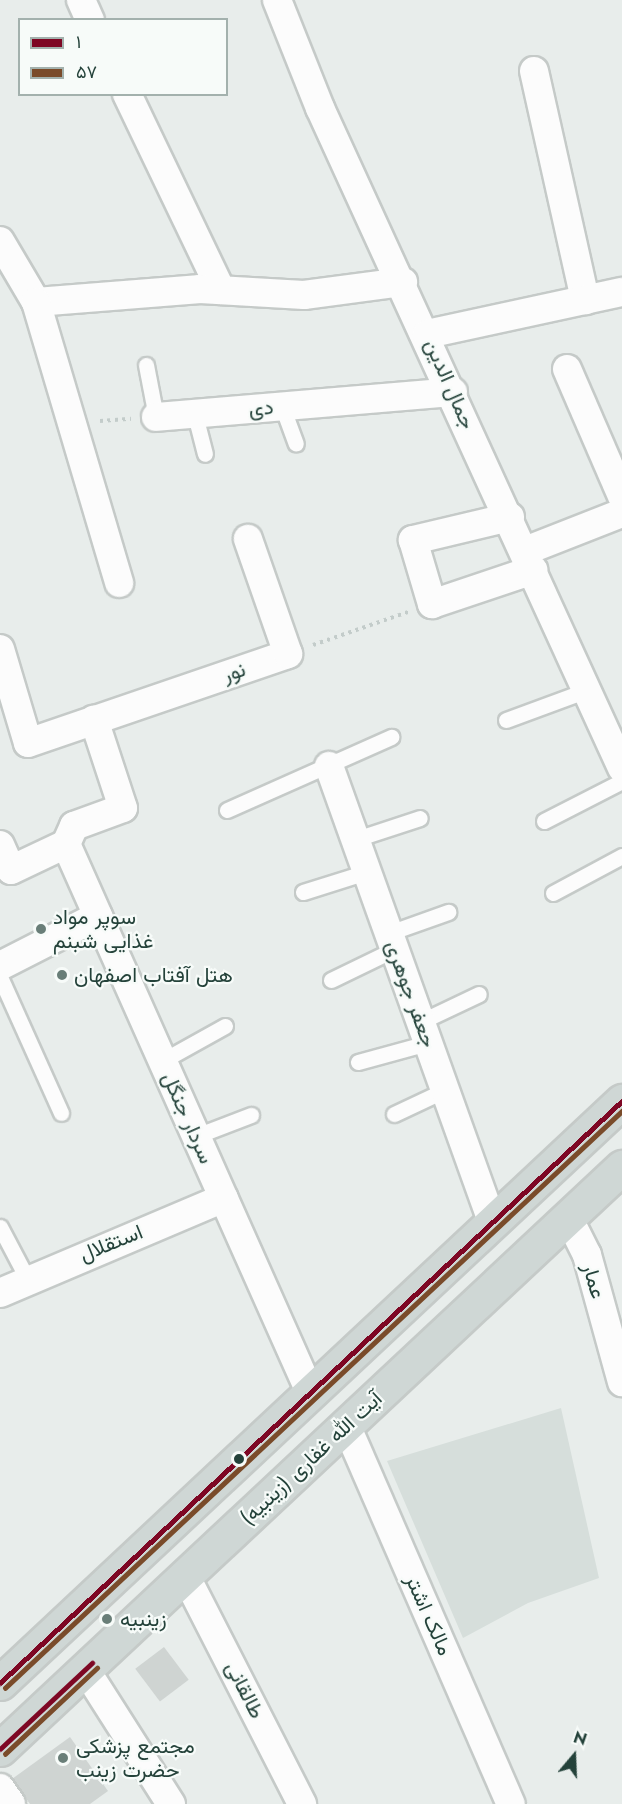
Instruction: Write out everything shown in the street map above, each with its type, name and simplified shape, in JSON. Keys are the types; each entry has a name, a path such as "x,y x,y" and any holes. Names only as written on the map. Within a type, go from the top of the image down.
{"main road":[{"path":"0,1683 622,1101"},
{"name":"آیت الله غفاری (زینبیه)","path":"0,1749 622,1167"},
{"path":"196,1500 229,1535"},
{"path":"131,1560 175,1587"}],"street":[{"path":"81,0 89,18"},
{"name":"جمال الدین","path":"277,0 320,108 428,334 622,768"},
{"path":"534,71 585,300"},
{"path":"128,96 221,290"},
{"path":"0,241 36,302 69,424 119,583"},
{"path":"36,302 221,290 304,295 403,282"},
{"path":"428,334 622,292"},
{"path":"567,369 622,496"},
{"name":"دی","path":"156,417 453,392"},
{"path":"510,517 413,540 432,604 529,560 622,513"},
{"path":"248,540 288,654"},
{"name":"نور","path":"0,649 28,743 288,654"},
{"path":"0,845 11,870 66,844 74,826 123,808 94,720"},
{"name":"جعفر جوهری","path":"329,766 492,1222"},
{"name":"سردار جنگل","path":"66,844 310,1392"},
{"path":"0,966 98,916"},
{"name":"استقلال","path":"0,1293 224,1198"},
{"name":"عمار","path":"568,1217 587,1255 622,1382"},
{"name":"مالک اشتر","path":"346,1425 511,1804"},
{"name":"طالقانی","path":"175,1587 302,1804"},
{"path":"85,1669 171,1804"},
{"path":"0,1788 11,1804"}],"lane":[{"path":"146,365 156,417"},
{"path":"282,406 296,444"},
{"path":"195,415 205,454"},
{"path":"506,720 587,690"},
{"path":"227,810 391,737"},
{"path":"544,820 622,781"},
{"path":"356,839 420,818"},
{"path":"553,893 622,856"},
{"path":"303,892 368,872"},
{"path":"332,980 392,941 448,912"},
{"path":"0,977 61,1113"},
{"path":"358,1062 424,1032 479,994"},
{"path":"162,1061 225,1026"},
{"path":"394,1114 445,1090"},
{"path":"196,1136 251,1115"},
{"path":"0,1227 28,1280"}],"path":[{"path":"69,424 156,417"},
{"path":"288,654 432,604"}],"shaded area":[{"path":"561,1408 599,1578 528,1603 463,1638 387,1461"}],"building":[{"path":"164,1647 189,1680 160,1701 135,1669"},
{"name":"مجتمع پزشکی حضرت زینب","path":"70,1737 108,1791 90,1804 30,1804 12,1779"}],"transit line":[{"name":"۱","path":"0,1683 622,1101"},
{"name":"۵۷","path":"5,1688 622,1111"},
{"name":"۱","path":"0,1749 92,1663"},
{"name":"۵۷","path":"5,1754 97,1668"}],"place":[{"name":"سوپر مواد غذایی شبنم","path":"41,929"},
{"name":"هتل آفتاب اصفهان","path":"62,975"},
{"name":"زینبیه","path":"107,1619"},
{"name":"مجتمع پزشکی حضرت زینب","path":"63,1758"}]}
